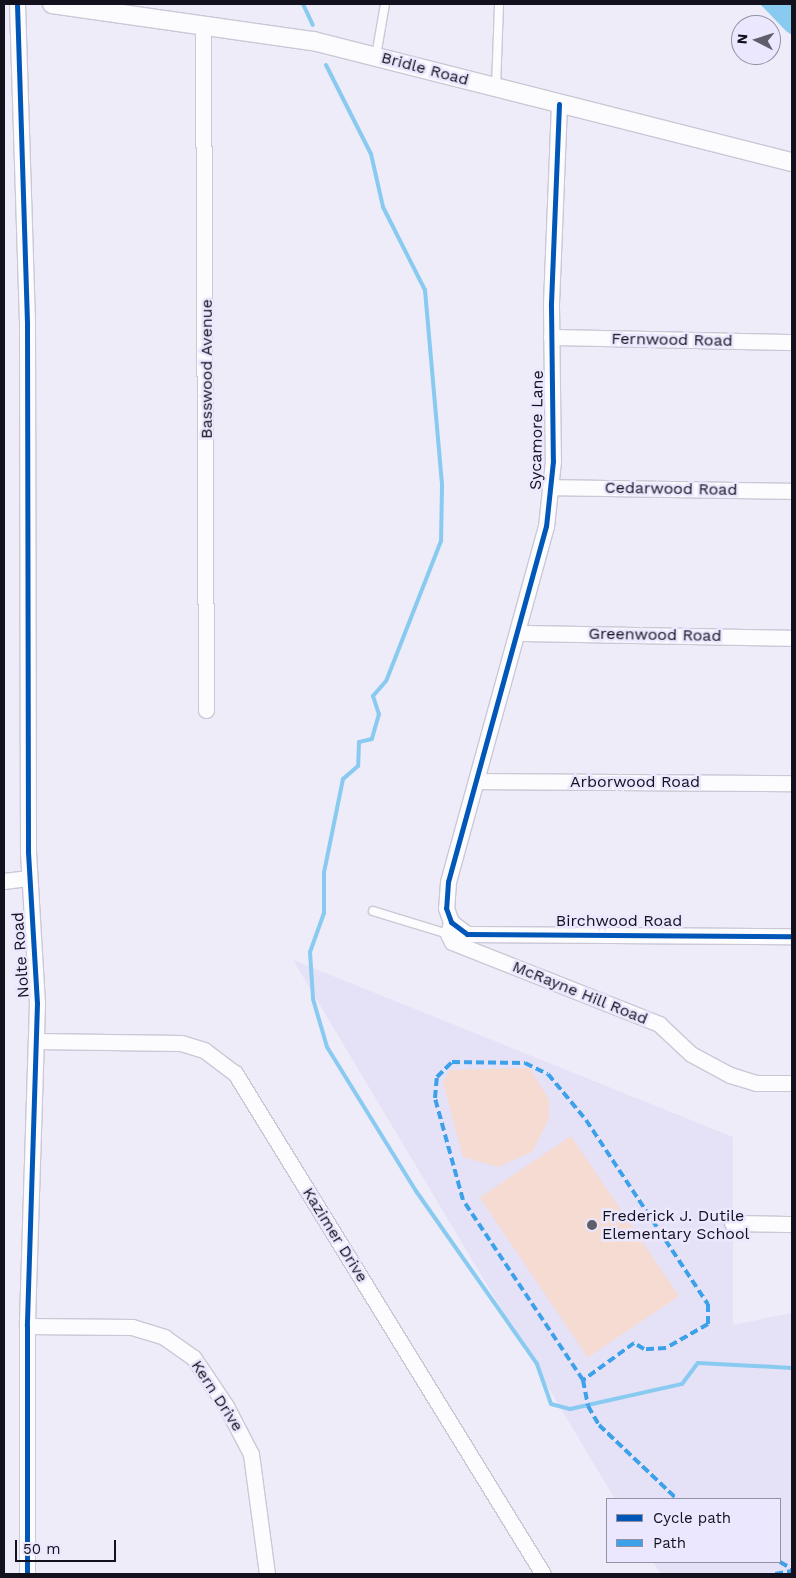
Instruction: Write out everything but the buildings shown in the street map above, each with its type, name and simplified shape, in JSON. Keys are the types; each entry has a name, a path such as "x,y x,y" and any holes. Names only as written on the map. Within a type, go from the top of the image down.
{"street":[{"name":"Nolte Road","path":"17,4 27,324 28,878 36,969 36,1041 26,1326 28,1574"},
{"name":"Bridle Road","path":"52,4 203,28 313,41 376,56 495,89 792,162"},
{"name":"Basswood Avenue","path":"203,28 206,710"},
{"name":"Sycamore Lane","path":"449,928 446,908 448,882 478,781 546,526 550,487 551,337 559,104"},
{"name":"Fernwood Road","path":"551,337 792,342"},
{"name":"Cedarwood Road","path":"550,487 792,491"},
{"name":"Greenwood Road","path":"518,633 792,638"},
{"name":"Arborwood Road","path":"478,781 792,783"},
{"path":"4,881 28,878"},
{"name":"Birchwood Road","path":"449,928 467,934 792,936"},
{"name":"McRayne Hill Road","path":"449,928 452,942 659,1024 691,1054 730,1074 756,1083 792,1083"},
{"name":"Kazimer Drive","path":"36,1041 181,1043 204,1050 235,1072 543,1574"},
{"path":"732,1223 792,1224"},
{"name":"Kern Drive","path":"26,1326 132,1327 164,1337 192,1357 226,1406 251,1454 267,1574"}],"lane":[{"path":"376,56 385,4"},
{"path":"495,89 499,4"},
{"name":"McRayne Hill Road","path":"373,911 449,928"}],"shaded area":[{"name":"Frederick J. Dutile Elementary School","path":"293,960 733,1137 733,1325 792,1313 792,1574 661,1574 654,1563 781,1563 781,1498 614,1498"},
{"path":"530,1068 549,1100 549,1119 532,1152 498,1167 463,1157 443,1082 450,1070"},
{"path":"571,1136 679,1296 588,1358 480,1198"}],"water":[{"path":"760,4 792,4 792,35 781,26 781,15 771,15"}],"waterway":[{"path":"303,4 313,25"},
{"path":"326,65 371,154 383,207 425,290 442,486 441,541 386,681 373,696 379,714 372,739 359,742 358,766 343,779 324,872 324,913 310,952 313,999 327,1047 416,1191 537,1364 551,1404 570,1409 682,1384 698,1363 792,1368"}],"marked path":[{"path":"452,1062 525,1063 548,1074 586,1120 708,1304 708,1324 666,1348 644,1349 634,1343 583,1380 463,1200 435,1098 437,1077 452,1062"},
{"path":"583,1380 588,1406 599,1425 676,1498"},
{"path":"781,1563 792,1569"},
{"path":"775,1574 792,1571"}],"cycle path":[{"path":"17,4 27,324 28,852 37,1003 27,1326 27,1574"},
{"path":"559,104 551,306 553,461 546,526 448,882 446,908 451,922 467,934 792,936"}],"place":[{"name":"Frederick J. Dutile Elementary School","path":"592,1225"}]}
